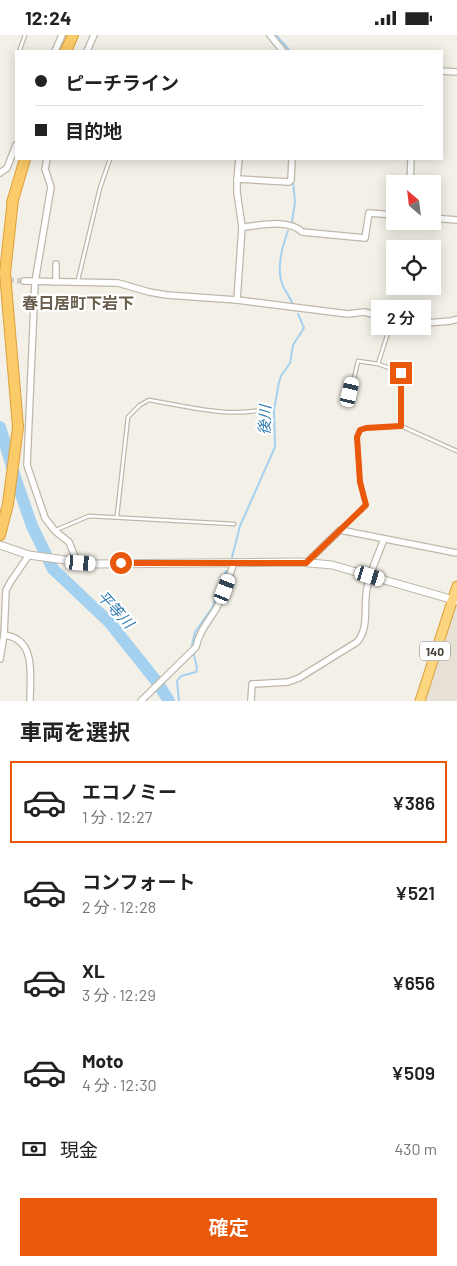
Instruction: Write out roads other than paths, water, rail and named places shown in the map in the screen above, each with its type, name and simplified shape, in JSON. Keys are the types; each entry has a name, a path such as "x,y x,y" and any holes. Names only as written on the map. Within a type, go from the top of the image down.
{"highway":[{"path":"66,50 73,35"},
{"path":"0,255 25,160"},
{"path":"0,535 8,504 18,427 5,273 13,199"},
{"name":"140","path":"420,701 454,601 457,586"}],"street":[{"path":"54,50 62,35"},
{"path":"87,50 94,35"},
{"path":"270,35 282,50"},
{"path":"443,71 457,72"},
{"path":"0,173 7,168 15,148"},
{"path":"46,160 45,169 51,187 35,281 27,465 44,518 55,531 69,542 77,562"},
{"path":"237,300 242,227 237,192 239,160"},
{"path":"237,179 289,183 291,180 292,160"},
{"path":"410,175 411,160"},
{"path":"242,227 280,224 297,228 302,232 365,238 369,213 386,214"},
{"path":"441,219 457,220"},
{"path":"56,265 56,282"},
{"path":"24,281 118,283 167,295 237,300 339,313 364,312 414,324 457,319"},
{"path":"306,563 340,530 457,553"},
{"path":"251,701 252,683 288,682 299,679 357,642 362,636 366,590 384,539"},
{"path":"0,545 29,555 94,564 234,561 332,565 454,601"},
{"path":"0,659 4,635 6,590 10,581 29,555"},
{"path":"144,699 196,647 199,635 216,609 225,589 234,561"},
{"path":"4,635 17,638 22,642 28,653 30,701"}],"lane":[{"path":"21,50 25,35"},
{"path":"77,283 100,189 110,160"},
{"path":"378,364 392,320"},
{"path":"350,392 358,361 378,364 401,373 401,426"},
{"path":"117,517 128,417 140,405 149,400 216,411 257,412 268,408"},
{"path":"340,530 366,505 360,482 357,437 360,430 401,426 457,451"},
{"path":"55,531 69,523 89,516 234,524"}],"waterway":[{"name":"後川","path":"276,35 289,50"},
{"name":"後川","path":"292,221 295,202 293,181"},
{"name":"後川","path":"288,231 282,251 280,273 283,286 293,304"},
{"name":"後川","path":"232,557 240,526 275,447 274,410 279,382 290,363 293,345 304,328 298,314"},
{"name":"平等川","path":"0,427 32,526 53,569 110,623 157,682 169,701"},
{"name":"後川","path":"192,645 195,632 212,608 226,571"},
{"name":"後川","path":"179,701 177,681 181,676 196,672 194,655"}],"tunnel":[{"path":"0,280 24,281"}],"district":[{"name":"春日居町下岩下","path":"78,302"}]}
